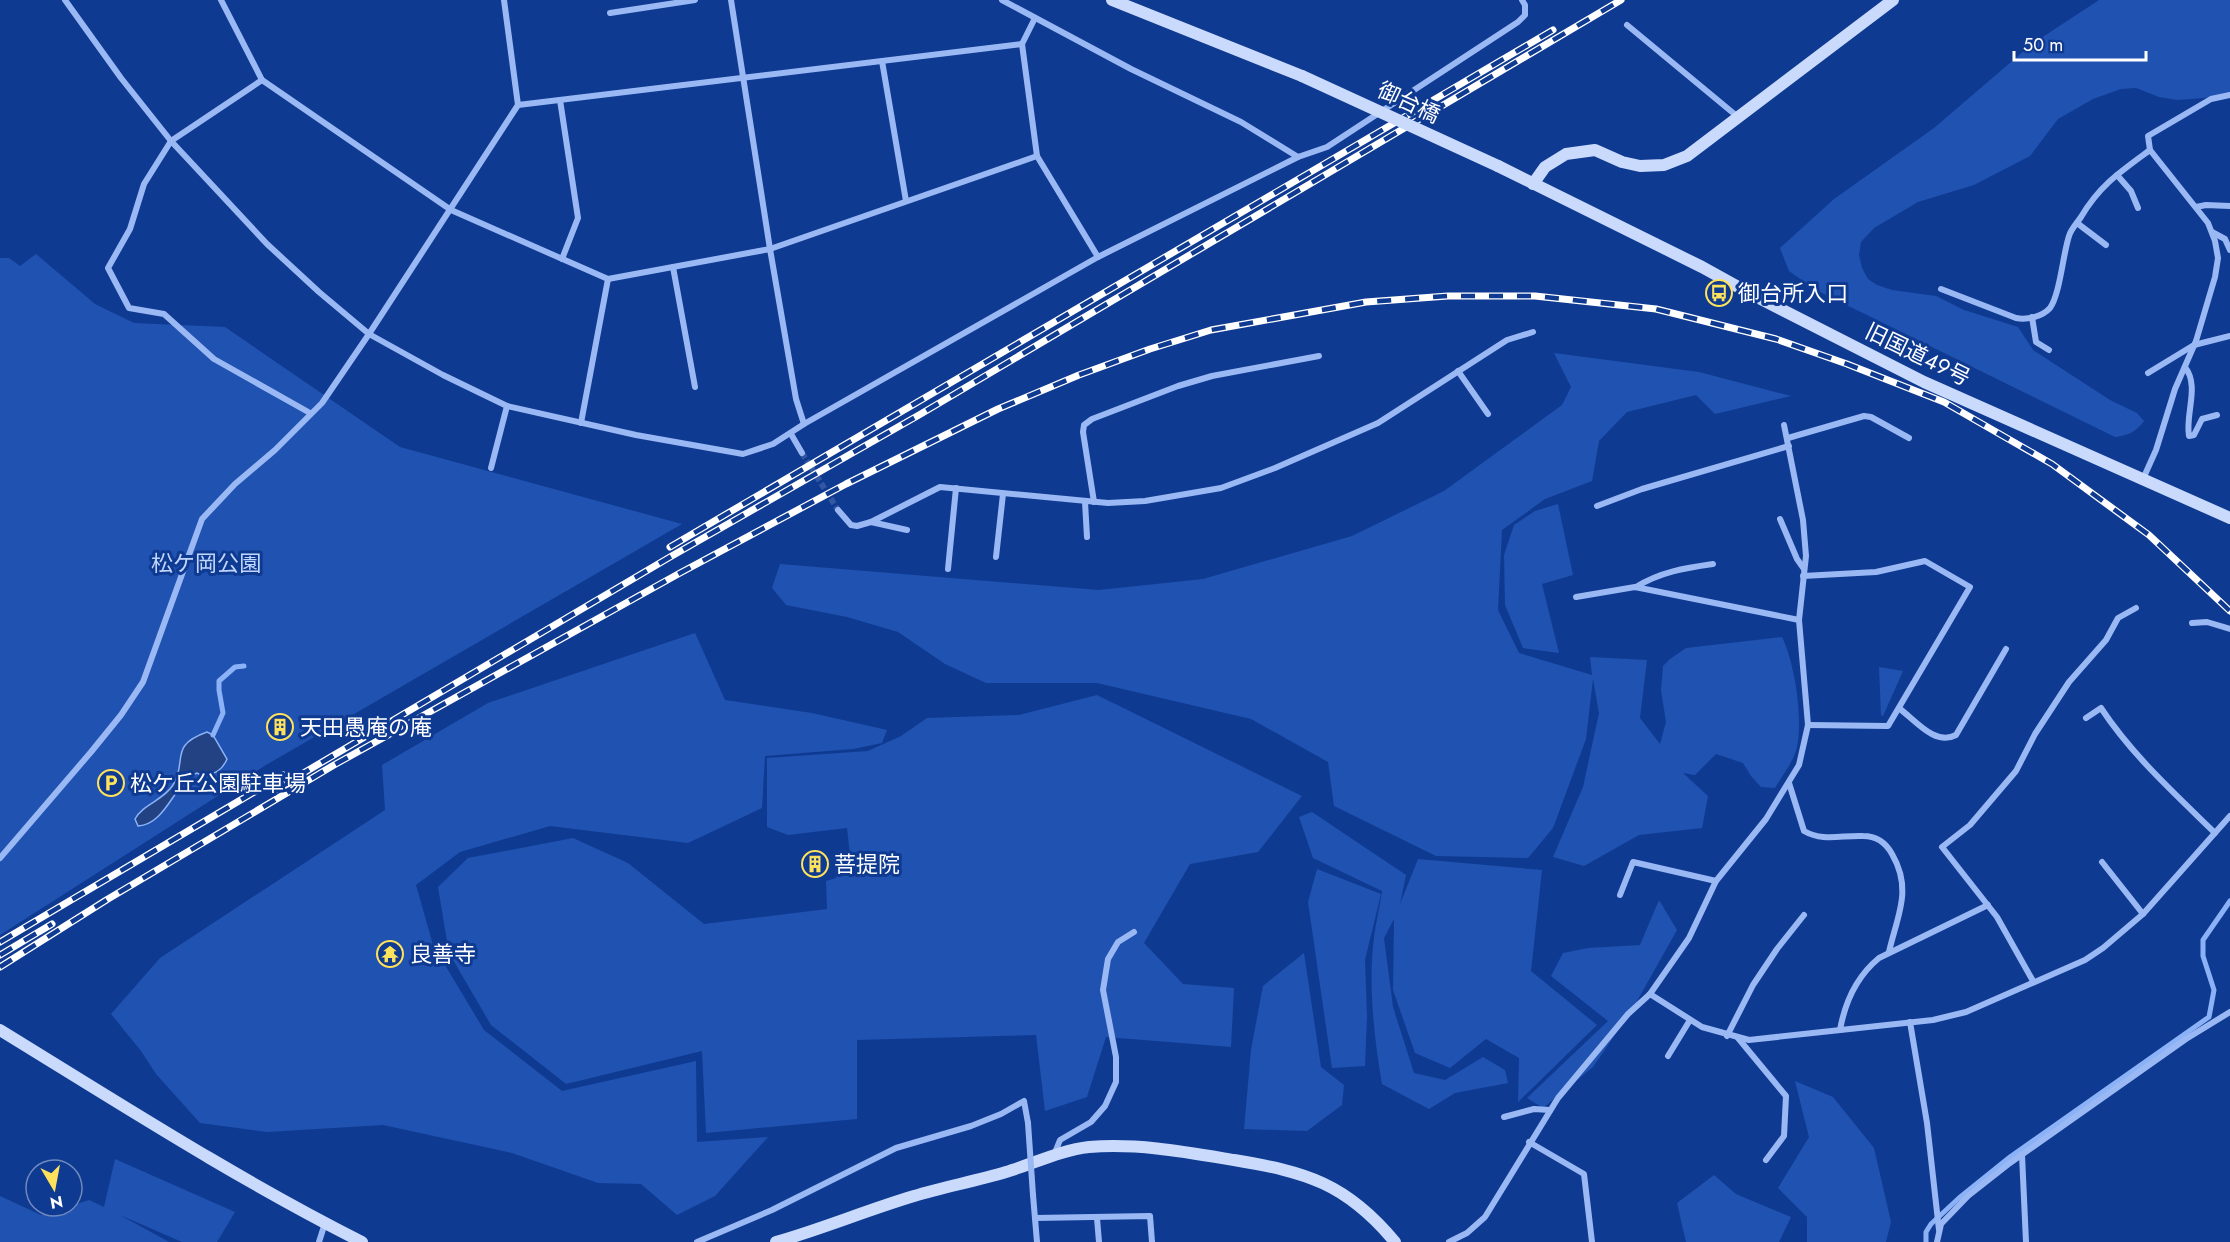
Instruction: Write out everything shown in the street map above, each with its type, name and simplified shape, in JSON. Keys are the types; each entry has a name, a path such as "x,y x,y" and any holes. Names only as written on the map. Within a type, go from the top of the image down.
{"street":[{"path":"65,0 171,141 267,244 369,334 443,375 507,406 581,423 743,454 773,444 1098,256 1298,157 1327,147 1518,21 1525,15 1525,5 1522,0"},
{"path":"221,0 262,80 451,210 608,279 770,249 1037,156"},
{"path":"0,858 91,752 121,715 143,682 202,519 235,484 275,450 322,403 518,105 504,0"},
{"path":"610,13 695,0"},
{"path":"731,0 770,249 796,399 804,424"},
{"path":"1002,0 1131,69 1241,122 1298,157"},
{"name":"御台橋","path":"1112,0 1302,76 1498,166"},
{"path":"1533,184 1545,167 1566,154 1595,150 1622,162 1640,166 1664,165 1687,156 1893,0"},
{"path":"1035,18 1022,44 1037,156 1098,256"},
{"path":"1627,25 1738,117"},
{"path":"518,105 1022,44"},
{"path":"882,61 906,201"},
{"path":"262,80 171,141 144,184 130,229 108,268 129,308 164,314 214,359 310,413"},
{"path":"2143,479 2156,450 2175,389 2194,345 2217,264 2212,232 2196,207 2150,150 2148,136 2211,99 2230,95"},
{"path":"560,99 578,218 562,259"},
{"path":"1941,290 2016,318 2032,317 2043,313 2050,307 2055,296 2070,234 2093,196 2150,150"},
{"name":"旧国道49号","path":"1498,166 1924,382 2230,518"},
{"path":"2117,175 2131,191 2138,208"},
{"path":"2196,207 2230,206"},
{"path":"2077,223 2106,245"},
{"path":"2212,232 2225,239 2230,250"},
{"path":"673,267 695,387"},
{"path":"581,423 608,279"},
{"path":"2032,317 2036,342 2049,350"},
{"path":"838,510 851,525 858,526 871,522 940,487 1085,502 1145,501 1198,493 1244,480 1378,423 1507,340 1533,332"},
{"path":"2148,373 2194,345 2230,336"},
{"path":"1094,502 1083,432 1084,425 1092,419 1178,386 1212,376 1319,356"},
{"path":"2185,366 2192,384 2189,436 2194,435 2202,419 2217,415"},
{"path":"1458,371 1488,414"},
{"path":"491,468 507,406"},
{"path":"1788,438 1864,416 1871,417 1909,438"},
{"path":"1449,1242 1467,1233 1485,1217 1550,1110 1628,1014 1650,993 1689,938 1716,882 1766,819 1799,765 1808,725 1799,620 1806,556 1803,520 1784,425"},
{"path":"790,434 802,453"},
{"path":"1597,506 1642,489 1790,446"},
{"path":"948,570 956,488"},
{"path":"996,557 1003,494"},
{"path":"1085,502 1087,537"},
{"path":"1780,519 1804,572"},
{"path":"871,522 907,530"},
{"path":"1804,572 1876,572 1925,561 1970,587 1888,726 1808,725"},
{"path":"1635,587 1665,573 1713,564"},
{"path":"1576,597 1635,587 1799,620"},
{"path":"2033,981 1997,917 1942,847 1970,825 2016,771 2069,682 2106,640 2118,618 2136,608"},
{"path":"2192,623 2207,622 2230,629"},
{"path":"1900,709 1934,735 1949,738 1956,735 2006,649"},
{"path":"2086,718 2101,708 2118,734 2160,780 2215,832"},
{"path":"1789,783 1804,831 1823,838 1869,836 1888,847 1900,870 1903,898 1889,952"},
{"path":"1650,993 1701,1027 1727,1036 1749,1040 1933,1020 1966,1012 2085,960 2103,948 2143,914 2230,816"},
{"path":"1620,895 1633,862 1716,882"},
{"path":"2102,862 2143,914"},
{"path":"1840,1030 1847,1000 1869,966 1889,952 1988,905"},
{"path":"1727,1036 1753,985 1777,949 1804,915"},
{"path":"1054,1156 1060,1140 1091,1122 1105,1106 1116,1082 1116,1057 1103,990 1108,959 1118,942 1134,932"},
{"path":"1937,1242 1941,1224 1968,1196 2186,1039 2230,1012"},
{"path":"1668,1056 1690,1020"},
{"path":"1910,1022 1927,1123 1939,1230"},
{"path":"0,1030 151,1122 362,1242"},
{"path":"1738,1038 1786,1096 1784,1136 1766,1160"},
{"path":"697,1242 772,1210 896,1148 971,1126 1001,1114 1024,1101 1028,1123 1037,1242"},
{"path":"1504,1117 1534,1109 1550,1110"},
{"path":"1529,1143 1584,1174 1592,1242"},
{"path":"776,1242 914,1196 1007,1172 1054,1156 1087,1148 1130,1146 1166,1149 1270,1166 1322,1181 1344,1194 1366,1212 1395,1242"},
{"path":"2022,1155 2026,1242"},
{"path":"1035,1218 1150,1216 1152,1242"},
{"path":"1096,1218 1099,1242"},
{"path":"319,1242 325,1223"}],"green space":[{"path":"2099,0 2230,0 2230,96 2177,100 2159,97 2136,88 2121,89 2093,99 2058,119 2030,156 1974,185 1918,202 1874,228 1861,242 1859,255 1868,279 1877,285 1892,290 1936,296 1964,310 2018,327 2033,350 2110,400 2137,413 2144,421 2132,432 2115,437 1816,290 1789,271 1780,248 1834,199 1934,128 2032,44"},
{"name":"松ケ岡公園","path":"36,254 95,304 134,323 225,327 400,447 682,524 266,765 0,935 0,258 9,258 20,266"},
{"path":"1554,353 1699,372 1791,396 1715,414 1696,395 1627,412 1599,441 1592,481 1545,499 1502,530 1498,610 1519,653 1592,675 1590,657 1647,660 1640,718 1660,744 1666,722 1661,690 1663,666 1686,648 1782,637 1791,661 1797,691 1799,735 1793,758 1775,788 1761,787 1743,763 1716,754 1695,775 1683,773 1708,796 1702,828 1639,835 1584,866 1553,857 1583,787 1599,713 1593,679 1586,739 1553,828 1528,858 1436,856 1334,806 1328,762 1251,719 1097,683 986,683 945,664 898,632 847,617 786,605 772,588 780,564 1099,590 1203,579 1352,536 1444,491 1562,405 1571,387"},
{"path":"1558,504 1573,575 1542,584 1559,653 1523,648 1505,605 1504,555 1514,525 1535,511"},
{"path":"695,633 725,700 812,713 887,730 882,743 853,749 765,756 762,808 688,843 550,826 460,852 416,885 433,945 484,1030 562,1091 696,1061 697,1142 768,1137 715,1196 677,1215 641,1184 598,1183 512,1153 383,1125 267,1132 200,1123 156,1074 141,1051 111,1014 160,958 385,810 382,765 488,703"},
{"path":"1879,667 1903,671 1883,716 1881,715"},
{"path":"1097,695 1302,796 1258,852 1190,864 1144,943 1183,984 1234,988 1231,1047 1106,1037 1087,1097 1045,1111 1036,1035 857,1040 857,1119 706,1133 702,1051 566,1084 491,1025 449,953 438,887 468,858 573,838 628,863 704,924 827,909 826,881 836,878 835,867 851,864 847,828 788,835 767,827 767,758 868,751 901,736 927,718 1019,715"},
{"path":"1312,812 1406,875 1400,904 1418,859 1542,870 1531,971 1597,1025 1518,1102 1519,1058 1486,1039 1450,1068 1415,1053 1393,990 1394,919 1384,938 1393,1007 1414,1073 1445,1080 1483,1057 1505,1070 1508,1083 1455,1093 1429,1109 1382,1084 1374,1029 1372,955 1382,891 1313,858 1299,817"},
{"path":"1317,869 1381,894 1365,960 1367,1016 1365,1066 1332,1068 1308,902"},
{"path":"1659,900 1677,930 1632,1010 1593,1067 1543,1108 1527,1098 1608,1021 1551,976 1563,953 1588,948 1640,945"},
{"path":"1304,953 1321,1067 1344,1085 1342,1105 1307,1131 1244,1129 1251,1050 1263,986"},
{"path":"1795,1081 1833,1097 1874,1148 1891,1222 1886,1242 1807,1242 1807,1217 1778,1188 1809,1137"},
{"path":"115,1159 235,1212 217,1242 182,1242 120,1215 169,1242 0,1242 0,1196 24,1207 24,1218 84,1218 84,1202 89,1200 104,1207"},
{"path":"1714,1175 1736,1194 1791,1217 1779,1242 1686,1242 1677,1203"}],"shaded area":[{"path":"207,732 213,735 227,759 223,766 215,773 204,777 197,773 189,778 156,818 148,824 138,826 135,819 139,814 173,785 183,748 195,737"}],"waterway":[{"path":"213,735 223,713 219,681 235,667 244,666"},
{"path":"1926,1242 1926,1232 1931,1224 2010,1157 2209,1017 2214,990 2203,956 2203,940 2230,901"}],"tunnel":[{"path":"802,453 838,510"}],"railway":[{"path":"273,791 670,557 919,415 1621,0"},
{"path":"670,547 1553,30"},
{"path":"0,967 108,899 334,765 680,573 846,484 998,409 1079,375 1211,330 1366,302 1448,296 1535,296 1656,309 1776,339 1847,364 1944,402 2052,464 2149,535 2230,611"},
{"path":"0,942 283,775"},
{"path":"0,955 52,924"}],"place":[{"name":"御台所入口","path":"1719,293"},
{"name":"天田愚庵の庵","path":"280,727"},
{"name":"松ケ丘公園駐車場","path":"111,783"},
{"name":"菩提院","path":"815,864"},
{"name":"良善寺","path":"390,954"}]}
